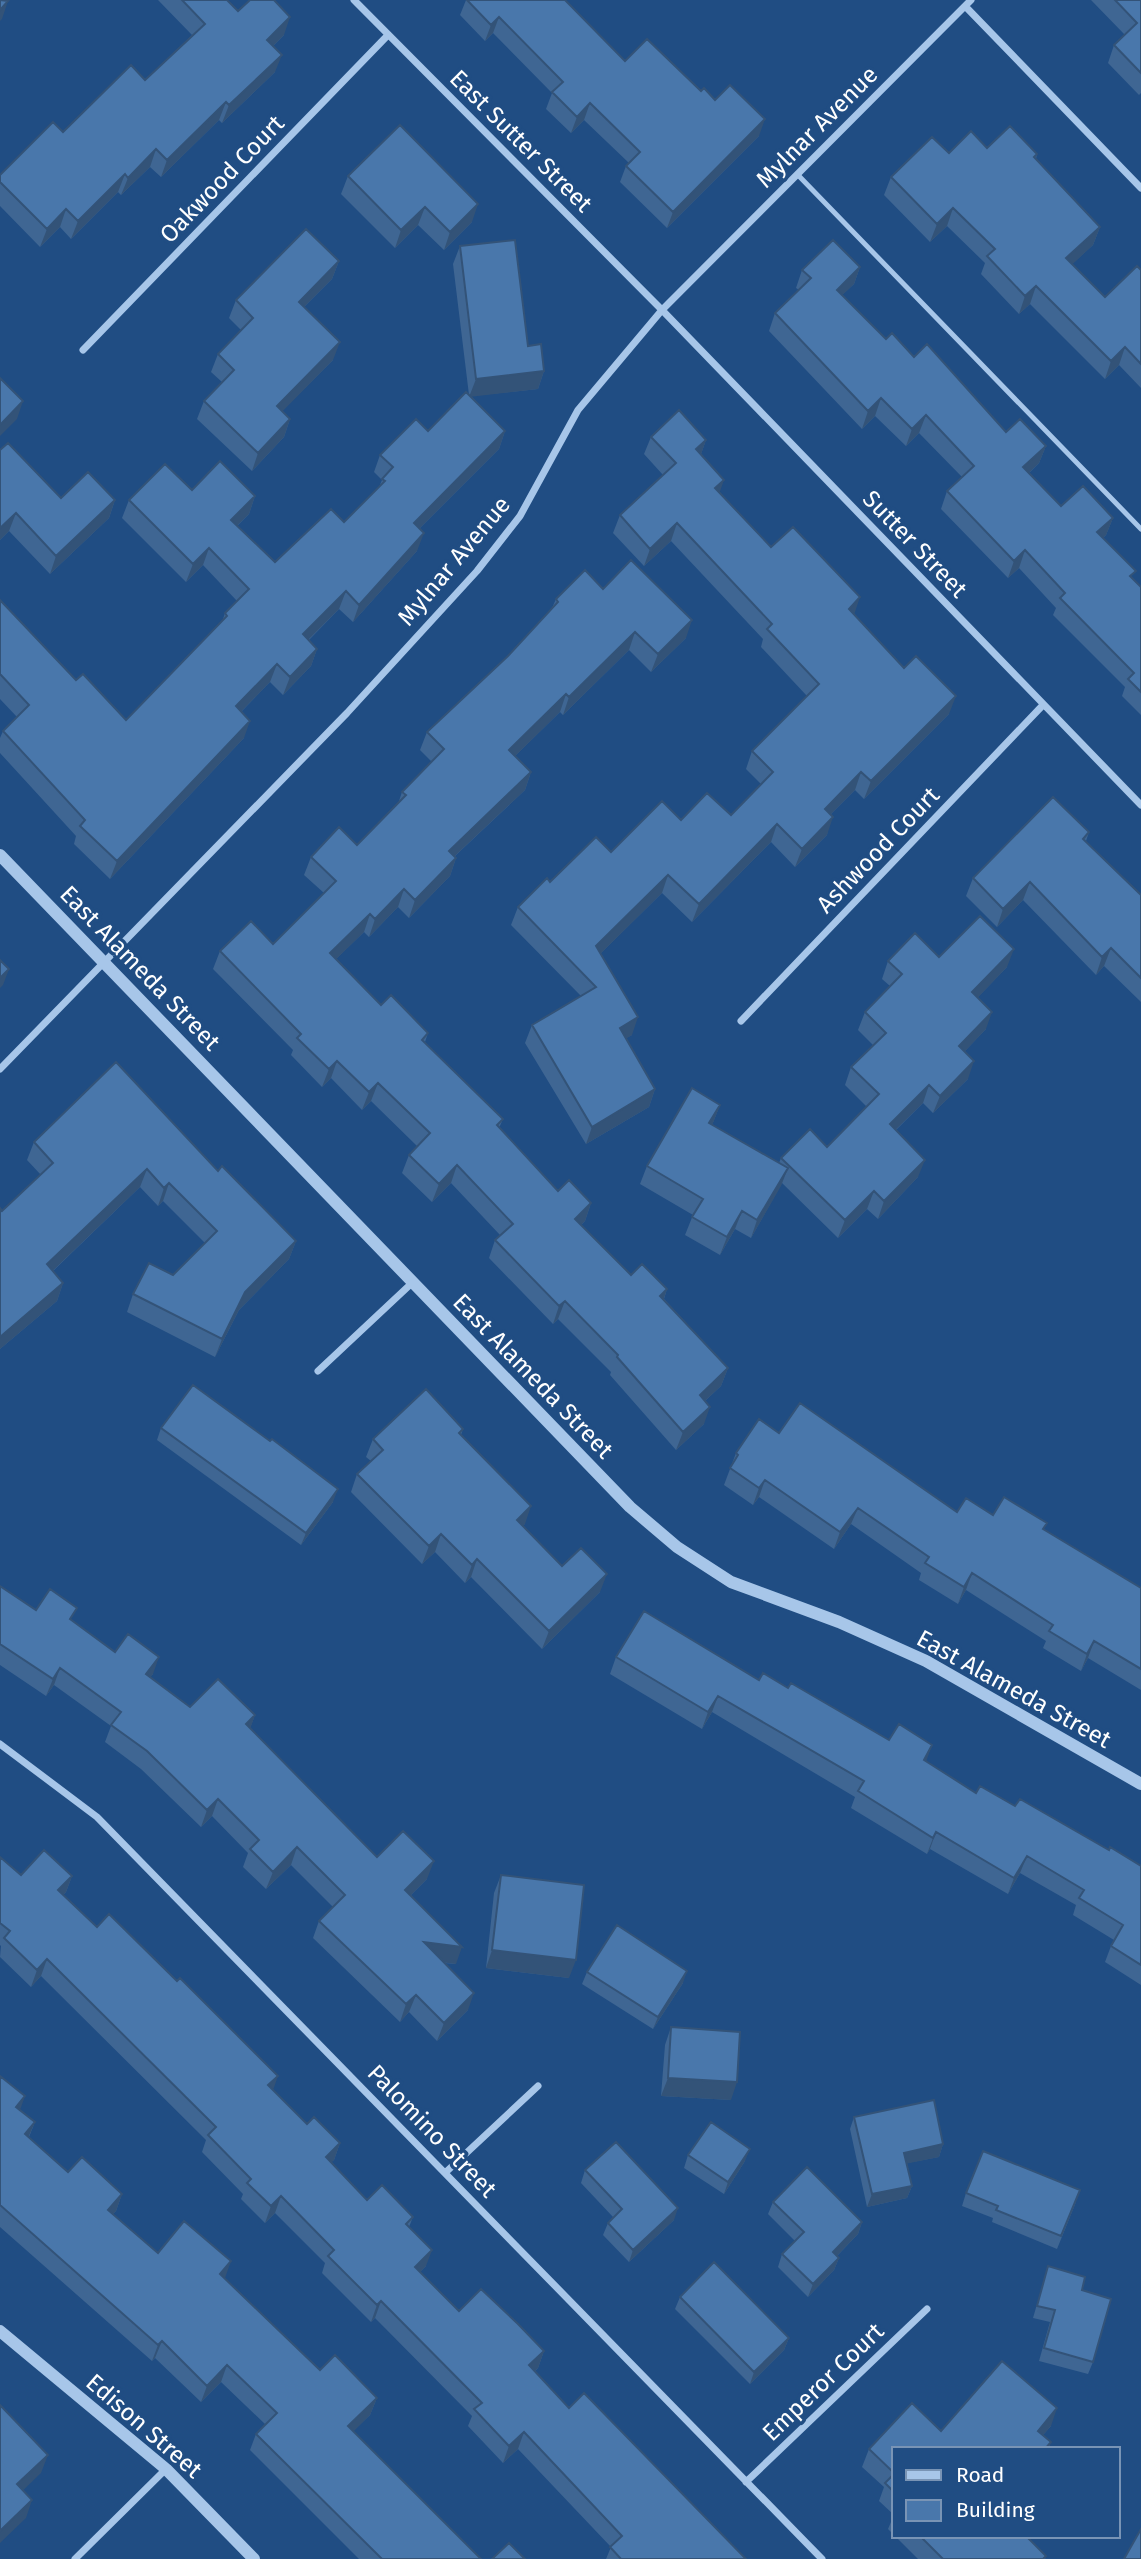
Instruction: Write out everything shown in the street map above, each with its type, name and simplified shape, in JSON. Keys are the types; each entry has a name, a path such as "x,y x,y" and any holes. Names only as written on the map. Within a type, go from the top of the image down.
{"street":[{"name":"East Sutter Street","path":"354,0 662,310"},
{"name":"Mylnar Avenue","path":"0,1069 347,713 477,571 520,516 578,410 662,310 968,3"},
{"path":"968,3 1141,188"},
{"name":"Oakwood Court","path":"83,350 388,35"},
{"name":"Sutter Street","path":"662,310 1141,805"},
{"name":"Ashwood Court","path":"741,1021 1043,705"},
{"name":"East Alameda Street","path":"0,855 630,1507 677,1547 732,1582 839,1622 926,1661 1141,1783"},
{"path":"318,1371 413,1282"},
{"name":"Palomino Street","path":"0,1744 97,1817 822,2559"},
{"path":"446,2172 538,2086"},
{"name":"Emperor Court","path":"746,2482 927,2309"},
{"name":"Edison Street","path":"0,2331 166,2469 254,2559"},
{"path":"75,2559 166,2469"}],"lane":[{"path":"797,174 1141,529"}],"building":[{"path":"0,0 8,1 0,10"},
{"path":"182,0 227,0 238,11 250,0 274,0 290,17 267,40 282,55 229,105 226,102 167,160 156,149 128,178 125,174 78,221 66,209 47,229 0,182 0,175 53,122 63,132 131,65 145,80 205,24"},
{"path":"467,0 565,0 625,61 647,39 701,91 704,88 715,100 730,85 765,119 673,212 626,166 640,152 590,103 577,117 552,92 563,82 499,17 491,25"},
{"path":"1115,0 1141,0 1141,73 1114,45 1137,23"},
{"path":"400,125 478,204 450,232 425,207 401,230 348,176"},
{"path":"1010,126 1037,154 1034,157 1100,227 1066,258 1105,297 1137,266 1141,270 1141,364 1125,347 1111,361 1036,286 1025,296 987,256 995,249 953,208 937,224 891,177 932,137 949,153 971,131 987,148"},
{"path":"306,229 339,261 299,302 340,342 277,406 290,419 258,453 204,401 234,370 218,354 253,318 236,300"},
{"path":"515,240 528,346 541,344 544,371 476,379 460,246"},
{"path":"833,240 860,267 837,290 886,339 892,333 914,357 927,344 1006,432 1020,419 1046,446 1023,467 1061,506 1083,486 1113,518 1097,532 1136,571 1130,576 1141,587 1141,692 1128,679 1134,673 1060,598 1065,593 1025,550 1014,561 947,491 974,466 926,415 912,429 881,398 868,411 775,313 811,278 802,270"},
{"path":"0,378 23,401 0,425"},
{"path":"466,392 505,431 414,523 424,533 359,605 346,591 303,634 317,649 290,677 277,664 236,706 250,721 117,861 80,826 85,820 3,731 29,705 0,674 0,600 76,680 83,674 126,720 227,616 225,613 249,589 209,548 193,564 129,500 165,464 192,490 220,461 255,496 231,520 275,562 331,509 344,522 385,481 382,479 393,467 380,455 416,419 428,431"},
{"path":"679,410 706,440 696,449 724,480 715,488 771,547 793,527 860,597 849,609 904,668 916,656 956,696 871,781 861,772 825,809 833,817 802,849 777,824 699,904 668,875 596,946 638,1017 620,1028 655,1089 592,1127 532,1025 596,987 518,907 547,878 550,882 596,837 611,852 662,801 681,820 707,793 731,815 773,772 752,751 819,684 767,629 772,624 677,523 650,549 620,515 676,463 651,437"},
{"path":"8,443 61,498 88,472 115,500 56,556 16,513 0,528 0,450"},
{"path":"631,560 692,620 658,654 635,632 569,697 566,694 509,750 531,772 449,851 456,858 415,900 404,889 375,919 370,914 330,953 381,1005 391,995 428,1033 422,1040 503,1119 497,1125 558,1191 569,1180 591,1203 575,1219 631,1275 642,1264 667,1289 660,1296 728,1368 700,1395 710,1407 683,1432 618,1355 565,1301 559,1306 495,1240 513,1224 457,1165 439,1184 409,1155 430,1133 378,1083 369,1092 337,1061 329,1069 297,1038 301,1034 220,951 251,921 273,944 336,881 311,857 339,827 357,845 406,795 402,792 444,749 427,732 508,656 558,602 556,599 585,570 603,589"},
{"path":"1053,797 1089,832 1083,839 1141,895 1141,978 1111,948 1102,957 1030,882 1003,909 973,878"},
{"path":"980,916 1014,949 972,992 992,1012 959,1046 974,1061 940,1096 929,1085 890,1124 925,1160 884,1201 874,1191 845,1220 781,1158 810,1129 827,1147 879,1094 851,1067 886,1033 865,1012 902,974 888,961 915,933 939,957"},
{"path":"0,960 9,969 0,978"},
{"path":"116,1062 218,1171 222,1166 296,1241 245,1292 222,1339 133,1294 149,1263 173,1275 217,1231 169,1183 164,1188 147,1169 47,1264 63,1283 0,1337 0,1208 2,1211 53,1163 34,1142"},
{"path":"692,1088 720,1105 709,1123 788,1168 757,1220 742,1211 727,1237 692,1217 703,1199 647,1166"},
{"path":"193,1385 270,1441 272,1439 338,1489 306,1533 161,1428"},
{"path":"426,1389 463,1429 459,1433 531,1506 517,1520 562,1566 581,1548 607,1574 549,1631 477,1559 472,1565 441,1534 429,1546 357,1474 383,1450 373,1439"},
{"path":"800,1403 957,1512 966,1498 993,1515 1004,1497 1047,1523 1043,1529 1141,1588 1141,1669 1094,1641 1087,1654 1049,1631 1053,1625 972,1573 964,1587 925,1563 929,1557 858,1508 840,1532 765,1480 759,1488 730,1468 738,1455 736,1453 759,1419 779,1433"},
{"path":"0,1586 36,1610 50,1589 77,1608 70,1619 115,1652 128,1634 159,1657 146,1674 190,1707 218,1679 255,1715 246,1724 377,1857 403,1831 434,1861 405,1890 462,1947 424,1942 474,1993 444,2023 416,1995 406,2004 319,1921 345,1895 297,1847 273,1872 250,1849 259,1840 218,1799 207,1810 147,1751 111,1725 121,1712 60,1668 53,1679 0,1644"},
{"path":"644,1611 759,1680 763,1673 788,1688 791,1683 889,1740 899,1724 932,1745 924,1760 976,1793 980,1786 1015,1806 1020,1799 1141,1866 1141,1965 1111,1946 1123,1925 1079,1898 1084,1890 1027,1856 1014,1878 936,1832 933,1838 858,1791 864,1781 718,1696 708,1712 616,1657"},
{"path":"44,1850 72,1876 58,1890 97,1927 109,1914 177,1981 180,1978 278,2076 268,2085 307,2124 314,2117 340,2143 326,2157 367,2200 382,2185 413,2217 406,2224 432,2250 415,2267 459,2311 481,2289 544,2351 529,2365 569,2408 584,2393 746,2559 621,2559 610,2547 622,2536 524,2432 509,2446 474,2409 482,2403 381,2301 377,2305 328,2256 334,2250 281,2196 271,2206 247,2183 251,2179 208,2135 216,2127 47,1959 37,1970 4,1938 10,1931 0,1923 0,1857 21,1875"},
{"path":"501,1875 584,1885 576,1960 492,1950"},
{"path":"617,1925 687,1971 658,2017 587,1972"},
{"path":"671,2027 740,2032 737,2082 668,2078"},
{"path":"0,2076 25,2096 16,2107 35,2122 25,2134 68,2172 82,2157 122,2194 108,2210 158,2253 184,2221 231,2261 220,2274 320,2370 335,2355 377,2398 348,2426 481,2559 382,2559 256,2434 277,2413 227,2365 207,2386 162,2341 158,2345 0,2205"},
{"path":"934,2100 943,2144 904,2153 912,2186 872,2194 854,2117"},
{"path":"711,2122 750,2149 728,2182 688,2155"},
{"path":"616,2142 678,2208 633,2250 608,2223 622,2209 585,2170"},
{"path":"983,2151 1080,2190 1061,2236 996,2210 998,2206 966,2193"},
{"path":"807,2167 862,2222 833,2252 839,2258 813,2284 782,2254 804,2232 773,2202"},
{"path":"714,2262 789,2338 754,2372 680,2297"},
{"path":"1048,2266 1085,2277 1082,2290 1111,2299 1093,2362 1044,2348 1055,2310 1037,2306"},
{"path":"1002,2361 1057,2408 1038,2431 1051,2442 1047,2447 892,2447 892,2471 869,2449 912,2403 941,2431"},
{"path":"0,2405 48,2455 17,2484 32,2500 0,2531"},
{"path":"892,2476 892,2490 885,2483"},
{"path":"1141,2529 1141,2559 1124,2559"},
{"path":"922,2538 1028,2538 1046,2556 1043,2559 943,2559"},
{"path":"509,2543 525,2559 492,2559"}]}
